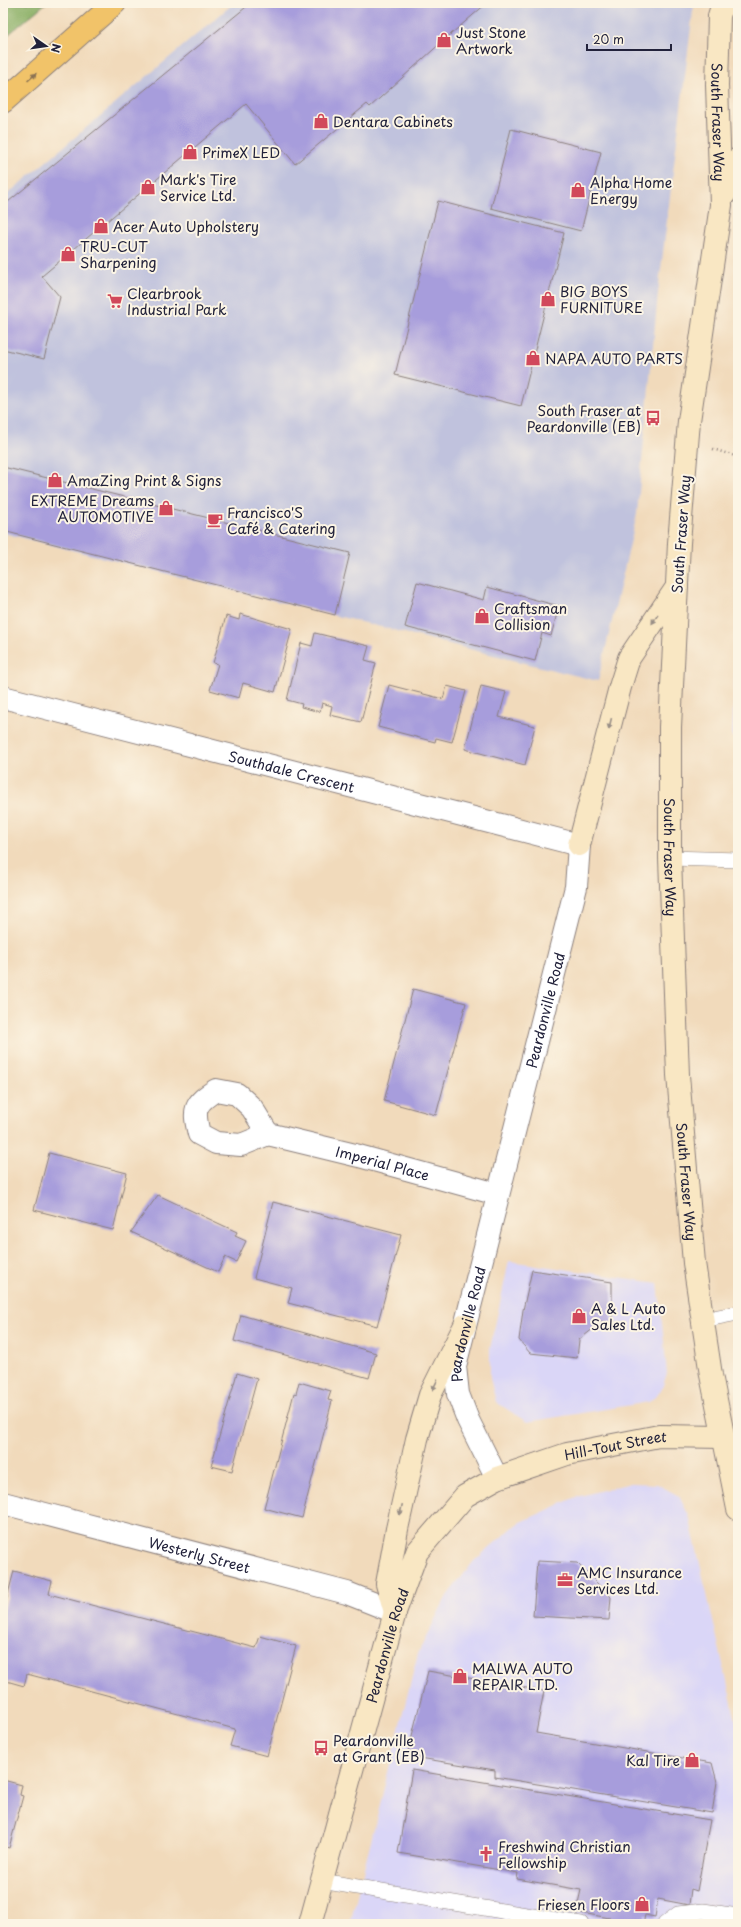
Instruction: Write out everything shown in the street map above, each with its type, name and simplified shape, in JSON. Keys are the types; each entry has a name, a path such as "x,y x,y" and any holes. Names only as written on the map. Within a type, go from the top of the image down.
{"highway":[{"path":"3,102 115,3"}],"main road":[{"name":"South Fraser Way","path":"721,10 716,85 722,205"},
{"name":"South Fraser Way","path":"738,159 722,205 689,421 677,587 670,727 670,858 678,1075 694,1263 702,1320 731,1438 738,1509"},
{"path":"579,845 618,694 629,658 677,587"},
{"path":"395,1612 387,1584 397,1529 417,1439 430,1395 465,1325"},
{"name":"Hill-Tout Street","path":"497,1478 567,1454 659,1436 731,1438"},
{"name":"Peardonville Road","path":"310,1924 395,1612 417,1552 465,1496 497,1478"}],"street":[{"name":"Southdale Crescent","path":"3,697 579,845"},
{"name":"Peardonville Road","path":"497,1478 468,1420 458,1394 455,1366 576,887 579,845"},
{"name":"Imperial Place","path":"268,1134 360,1156 498,1194"},
{"name":"Westerly Street","path":"3,1503 347,1593 395,1612"}],"lane":[{"path":"670,858 738,860"},
{"path":"702,1320 738,1313"},
{"path":"321,1881 581,1924"},
{"path":"665,1924 678,1914 703,1911 738,1916"}],"shaded area":[{"path":"234,3 694,3 658,293 637,514 598,681 3,533 3,198"},
{"path":"738,592 738,739 732,737"},
{"name":"A & L Auto Sales Ltd.","path":"509,1261 658,1283 667,1373 661,1391 649,1402 527,1422 496,1402 490,1378 490,1349"},
{"path":"631,1483 657,1484 679,1496 689,1516 738,1730 738,1924 350,1924 418,1653 447,1596 474,1561 517,1524 576,1497"}],"green space":[{"path":"3,3 46,3 3,39"}],"building":[{"path":"251,3 487,3 370,107 367,104 295,164 246,104 42,276 60,297 44,359 3,349 3,206"},
{"path":"511,129 601,152 581,231 491,208"},
{"path":"438,201 564,233 521,406 395,375"},
{"path":"3,467 350,553 335,615 3,531"},
{"name":"Craftsman Collision","path":"417,582 484,600 487,587 559,606 551,636 542,633 535,661 405,627"},
{"path":"240,614 292,629 275,692 243,683 239,698 210,690 218,664 213,663 226,616 239,620"},
{"path":"315,633 369,646 365,660 376,663 361,722 330,715 332,706 322,703 320,712 301,707 302,704 287,700 301,643 312,646"},
{"path":"389,685 443,699 447,686 466,691 452,742 436,738 435,742 378,727"},
{"path":"481,686 506,692 499,717 535,726 525,765 465,749"},
{"path":"413,989 466,1003 436,1115 384,1101"},
{"path":"49,1153 127,1173 113,1230 34,1210"},
{"path":"158,1195 237,1232 235,1236 246,1241 236,1262 225,1257 218,1272 131,1232"},
{"path":"273,1202 401,1235 377,1326 288,1303 292,1288 254,1278"},
{"path":"532,1270 612,1282 612,1323 595,1321 594,1328 579,1340 577,1358 530,1353 519,1340 523,1310"},
{"path":"241,1315 376,1353 369,1378 234,1341"},
{"path":"237,1373 257,1379 232,1471 211,1466"},
{"path":"299,1382 331,1391 328,1400 332,1401 302,1518 264,1508 294,1393 296,1394"},
{"name":"AMC Insurance Services Ltd.","path":"537,1561 577,1563 611,1597 609,1620 533,1616"},
{"path":"14,1571 52,1581 49,1594 256,1648 260,1636 296,1646 267,1756 230,1746 235,1729 27,1674 24,1686 3,1680 3,1613"},
{"path":"428,1671 544,1691 536,1733 712,1763 717,1782 712,1813 495,1777 495,1770 407,1756"},
{"path":"412,1770 710,1820 697,1891 691,1889 689,1905 658,1899 655,1917 645,1915 643,1924 576,1912 581,1890 517,1879 518,1873 398,1853"},
{"path":"3,1780 22,1785 20,1795 23,1796 9,1848 3,1846"}],"place":[{"name":"Just Stone Artwork","path":"444,40"},
{"name":"Dentara Cabinets","path":"321,121"},
{"name":"PrimeX LED","path":"190,152"},
{"name":"Mark's Tire Service Ltd.","path":"148,187"},
{"name":"Alpha Home Energy","path":"578,190"},
{"name":"Acer Auto Upholstery","path":"101,226"},
{"name":"TRU-CUT Sharpening","path":"68,254"},
{"name":"BIG BOYS FURNITURE","path":"548,299"},
{"name":"Clearbrook Industrial Park","path":"115,301"},
{"name":"NAPA AUTO PARTS","path":"533,358"},
{"name":"South Fraser at Peardonville (EB)","path":"653,418"},
{"name":"AmaZing Print & Signs","path":"55,480"},
{"name":"EXTREME Dreams AUTOMOTIVE","path":"166,508"},
{"name":"Francisco'S Café & Catering","path":"215,520"},
{"name":"Craftsman Collision","path":"482,616"},
{"name":"A & L Auto Sales Ltd.","path":"579,1316"},
{"name":"AMC Insurance Services Ltd.","path":"565,1580"},
{"name":"MALWA AUTO REPAIR LTD.","path":"460,1676"},
{"name":"Peardonville at Grant (EB)","path":"321,1748"},
{"name":"Kal Tire","path":"692,1760"},
{"name":"Freshwind Christian Fellowship","path":"486,1854"},
{"name":"Friesen Floors","path":"642,1904"}]}
